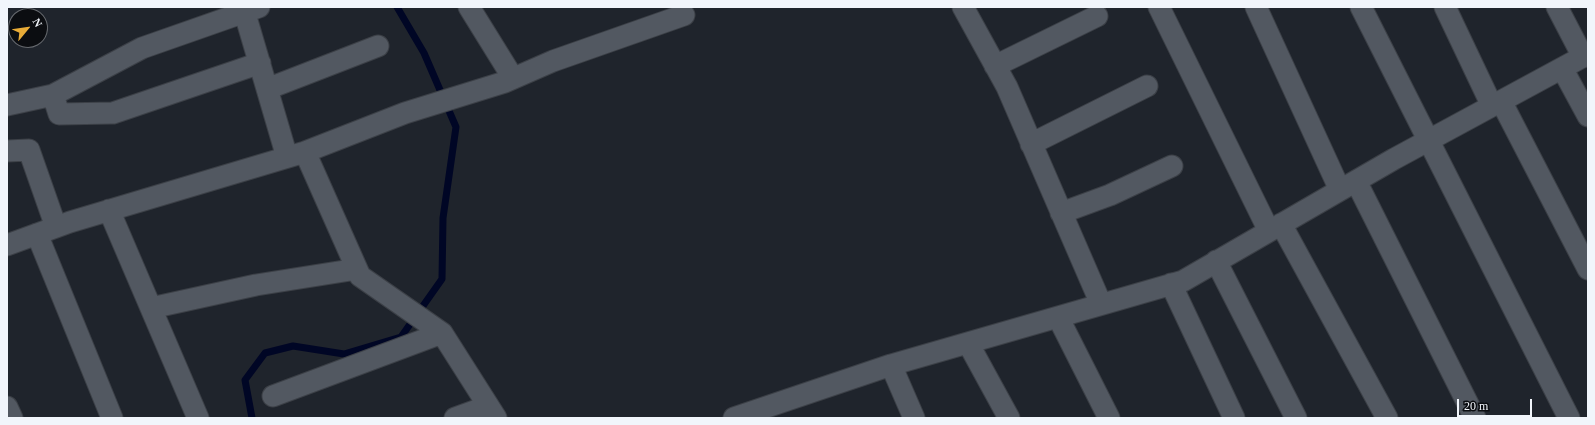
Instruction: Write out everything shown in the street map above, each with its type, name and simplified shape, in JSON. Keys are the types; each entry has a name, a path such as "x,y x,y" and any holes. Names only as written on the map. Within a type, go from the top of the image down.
{"street":[{"path":"469,7 513,78"},
{"path":"963,7 1006,87 1101,304"},
{"path":"1159,7 1275,227 1387,418"},
{"path":"1256,7 1348,186 1475,418"},
{"path":"1361,7 1569,418"},
{"path":"1445,7 1588,269"},
{"path":"734,418 891,365 1183,281 1429,140 1585,56 1557,7"},
{"path":"7,105 53,95 142,48 249,9 267,89 296,154 360,276 436,329 492,412 455,418"},
{"path":"7,245 46,230 109,210 296,154 405,113 513,78 553,61 684,15"},
{"path":"995,66 1097,16"},
{"path":"267,89 378,46"},
{"path":"53,95 58,114 113,113 260,63"},
{"path":"1562,68 1588,116"},
{"path":"1031,144 1147,86"},
{"path":"7,151 29,150 46,230 112,418"},
{"path":"1061,213 1110,195 1172,166"},
{"path":"109,210 198,418"},
{"path":"1216,261 1296,418"},
{"path":"151,308 256,285 357,269"},
{"path":"1171,284 1234,418"},
{"path":"1058,317 1109,418"},
{"path":"273,396 436,329"},
{"path":"968,343 1009,418"},
{"path":"891,365 914,418"},
{"path":"7,408 12,418"}],"waterway":[{"path":"252,418 245,380 265,353 293,346 344,354 401,337 442,279 443,218 456,127 424,53 397,7"}]}
